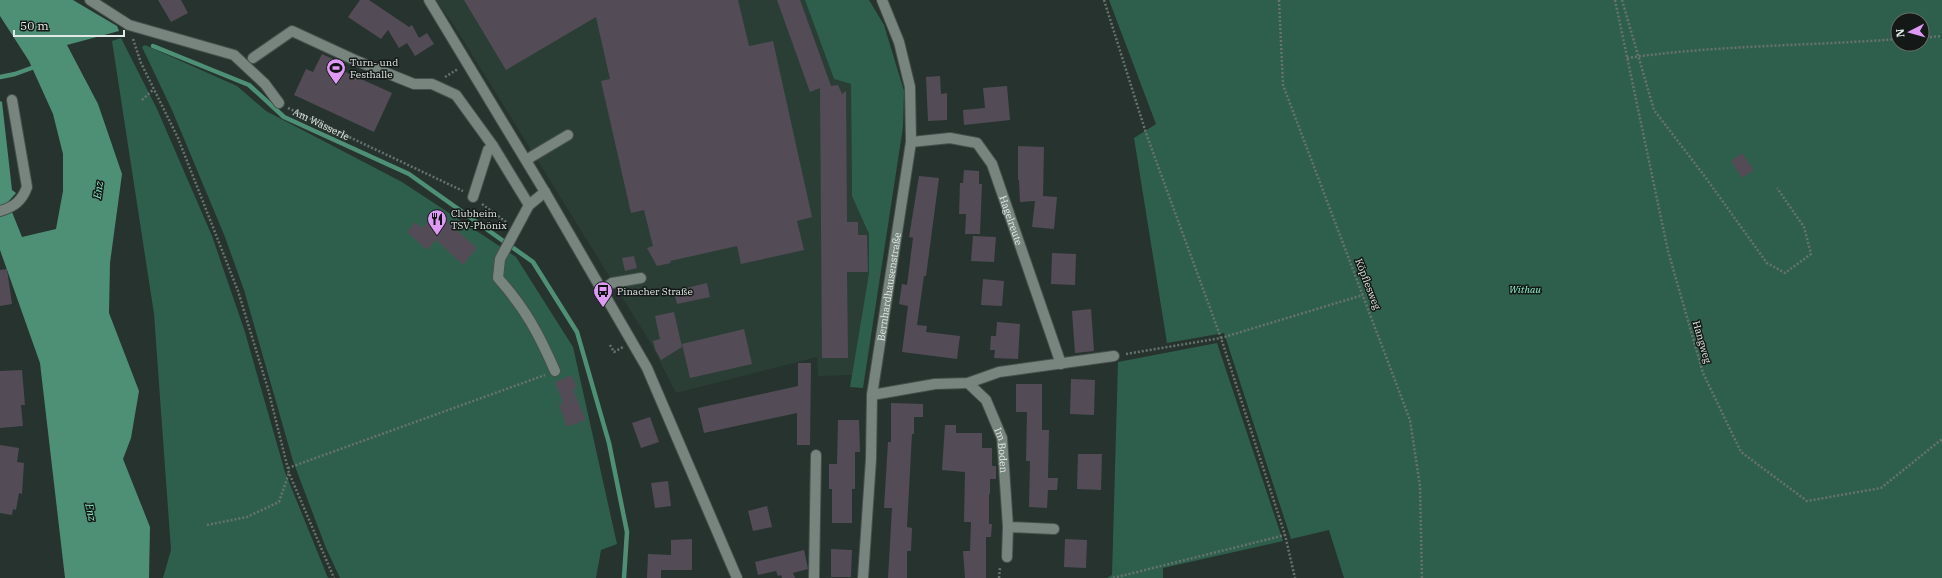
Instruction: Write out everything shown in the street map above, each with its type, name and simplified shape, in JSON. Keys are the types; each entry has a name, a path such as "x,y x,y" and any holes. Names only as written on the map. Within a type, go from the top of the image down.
{"street":[{"path":"90,0 129,25 234,55 265,84 279,104"},
{"path":"429,0 545,192 570,242 602,290 647,368 737,578"},
{"name":"Bernhardhausenstraße","path":"863,578 871,459 872,395 911,142 910,87 899,42 882,0"},
{"path":"253,58 292,31 357,61 414,84 432,84 456,95 493,146 529,205"},
{"path":"0,210 12,207 23,198 27,188 12,100"},
{"path":"526,160 568,135"},
{"name":"Hagelreute","path":"911,142 950,138 977,143 992,164 1061,364"},
{"path":"473,197 488,150 493,146"},
{"path":"545,192 529,205 512,236 500,259 498,278 532,314 555,371"},
{"path":"602,290 612,283 641,278"},
{"path":"872,395 935,384 968,383 999,372 1114,356"},
{"name":"Im Boden","path":"968,383 986,400 1002,438 1008,527 1007,557"},
{"path":"814,578 816,455"},
{"path":"1008,527 1054,529"}],"path":[{"path":"1104,0 1147,136 1221,338 1285,536 1295,578"},
{"name":"Köpflesweg","path":"1279,0 1283,85 1410,420 1420,486 1422,578"},
{"name":"Hangweg","path":"1615,0 1670,259 1703,373 1741,452 1807,501 1881,488 1942,439"},
{"path":"1622,0 1654,110 1703,174 1767,263 1785,273 1811,254 1804,227 1777,188"},
{"path":"129,25 141,63 178,138 238,291 268,389 289,473 334,578"},
{"path":"1930,37 1942,36"},
{"path":"1627,58 1678,51 1765,45 1890,39"},
{"path":"432,84 468,64"},
{"path":"142,100 154,89"},
{"name":"Am Wässerle","path":"279,104 438,178 473,197 502,220 517,227"},
{"path":"1114,356 1221,338 1363,295"},
{"path":"288,468 555,371"},
{"path":"208,525 247,517 279,502 289,473"},
{"path":"1113,578 1285,536"}],"shaded area":[{"path":"436,0 805,0 834,79 851,84 852,195 869,234 869,273 852,375 818,376 817,357 676,393 650,342 455,27"}],"green space":[{"path":"805,0 869,0 884,25 904,91 903,127 863,388 850,387 869,273 869,234 852,196 851,84 834,79"},
{"name":"Withau","path":"1109,0 1942,0 1942,578 1344,578 1329,530 1291,539 1224,333 1167,343 1134,138 1156,124"},
{"path":"121,38 157,109 212,236 244,329 285,472 328,578 163,578 171,550 154,314 112,41"},
{"path":"145,45 237,86 266,111 402,182 516,257 573,347 617,544 601,550 596,578 340,578 326,548 293,461 244,290 225,237 172,110 142,47"},
{"path":"1217,343 1283,541 1163,568 1163,578 1107,578 1112,575 1118,362"}],"water":[{"name":"Enz","path":"0,0 73,0 117,26 119,31 67,45 98,104 122,174 110,263 109,313 139,391 131,438 123,459 150,527 149,578 65,578 40,363 0,250 0,101 2,102 12,190 16,193 8,202 22,237 56,229 63,191 63,154 53,114 29,61 0,16"}],"building":[{"path":"158,0 181,0 188,13 171,22"},
{"path":"360,0 369,0 409,27 412,25 419,38 427,33 434,44 415,56 407,43 399,48 388,30 381,39 348,17"},
{"path":"464,0 738,0 749,46 773,41 812,217 797,221 804,250 741,264 737,246 670,261 671,263 657,266 647,248 653,246 644,210 631,213 601,81 610,79 596,17 506,70"},
{"path":"777,0 800,0 831,86 838,85 842,94 846,91 847,222 858,222 858,235 867,235 868,272 847,272 848,358 822,358 820,88 810,92"},
{"name":"Turn- und Festhalle","path":"322,54 344,64 341,70 392,93 374,132 294,95 306,69 313,72"},
{"path":"940,76 941,94 947,93 947,120 928,121 926,77"},
{"path":"1007,86 1010,120 964,125 963,110 985,108 983,88"},
{"path":"1018,146 1044,147 1043,196 1057,197 1054,229 1032,227 1035,201 1020,202 1018,180"},
{"path":"1742,153 1754,170 1742,178 1731,161"},
{"path":"964,170 979,171 979,184 982,184 980,234 965,234 966,214 959,214 960,183 963,183"},
{"path":"919,176 939,178 926,276 924,276 917,325 927,326 926,332 960,336 957,359 902,352 908,306 899,304 902,284 907,285 913,238 909,237"},
{"name":"Clubheim TSV-Phönix","path":"436,212 477,248 463,265 436,240 427,250 407,232 415,222 422,228"},
{"path":"973,236 996,237 994,262 971,261"},
{"path":"1052,253 1076,254 1075,285 1051,284"},
{"path":"634,256 637,268 625,271 622,258"},
{"path":"7,269 12,304 0,306 0,270"},
{"path":"983,279 1004,281 1002,306 981,305"},
{"path":"707,283 710,297 677,304 674,291"},
{"path":"1091,309 1094,351 1075,353 1072,311"},
{"path":"674,312 682,347 661,360 655,349 653,341 660,339 655,316"},
{"path":"997,322 1020,324 1018,359 994,358 995,350 990,350 991,336 996,336"},
{"path":"744,329 752,364 690,378 682,344"},
{"path":"798,363 811,363 810,445 797,445 797,413 704,433 698,408 798,386"},
{"path":"22,370 25,405 21,405 23,426 0,428 0,371"},
{"path":"572,375 577,388 573,389 586,420 567,427 559,405 563,403 555,382"},
{"path":"1071,379 1095,380 1094,415 1070,414"},
{"path":"1016,384 1042,384 1042,430 1049,430 1048,478 1058,478 1057,490 1048,490 1047,508 1029,507 1030,461 1026,461 1027,412 1016,412"},
{"path":"891,403 923,404 923,417 914,417 914,434 912,434 907,527 912,528 911,551 907,551 907,578 888,578 892,508 884,508 888,442 891,442"},
{"path":"650,417 659,442 641,448 632,423"},
{"path":"838,420 859,420 860,452 855,452 855,489 852,489 852,523 832,523 832,489 829,489 829,464 837,464"},
{"path":"945,425 956,425 956,433 982,433 982,448 992,448 992,466 996,466 996,479 990,479 989,524 992,524 991,537 986,537 986,578 965,578 963,551 970,551 971,522 964,522 965,472 942,470"},
{"path":"0,445 19,448 17,462 24,463 22,494 19,493 16,510 13,509 12,515 0,513"},
{"path":"1078,454 1102,454 1101,490 1077,489"},
{"path":"668,481 671,506 655,508 651,483"},
{"path":"767,506 772,527 753,531 748,511"},
{"path":"692,539 692,570 661,570 661,578 647,578 648,554 671,555 671,540"},
{"path":"1065,539 1087,540 1086,568 1064,567"},
{"path":"831,549 852,550 851,577 831,577"},
{"path":"804,550 808,569 793,573 795,578 782,578 781,575 778,576 776,571 758,575 755,562"}],"waterway":[{"path":"153,46 249,85 284,117 409,174 533,262 577,332 609,443 627,532 624,578"},
{"path":"0,77 15,74 37,66"}],"place":[{"name":"Turn- und Festhalle","path":"336,85"},
{"name":"Clubheim TSV-Phönix","path":"437,236"},
{"name":"Pinacher Straße","path":"603,308"}]}
